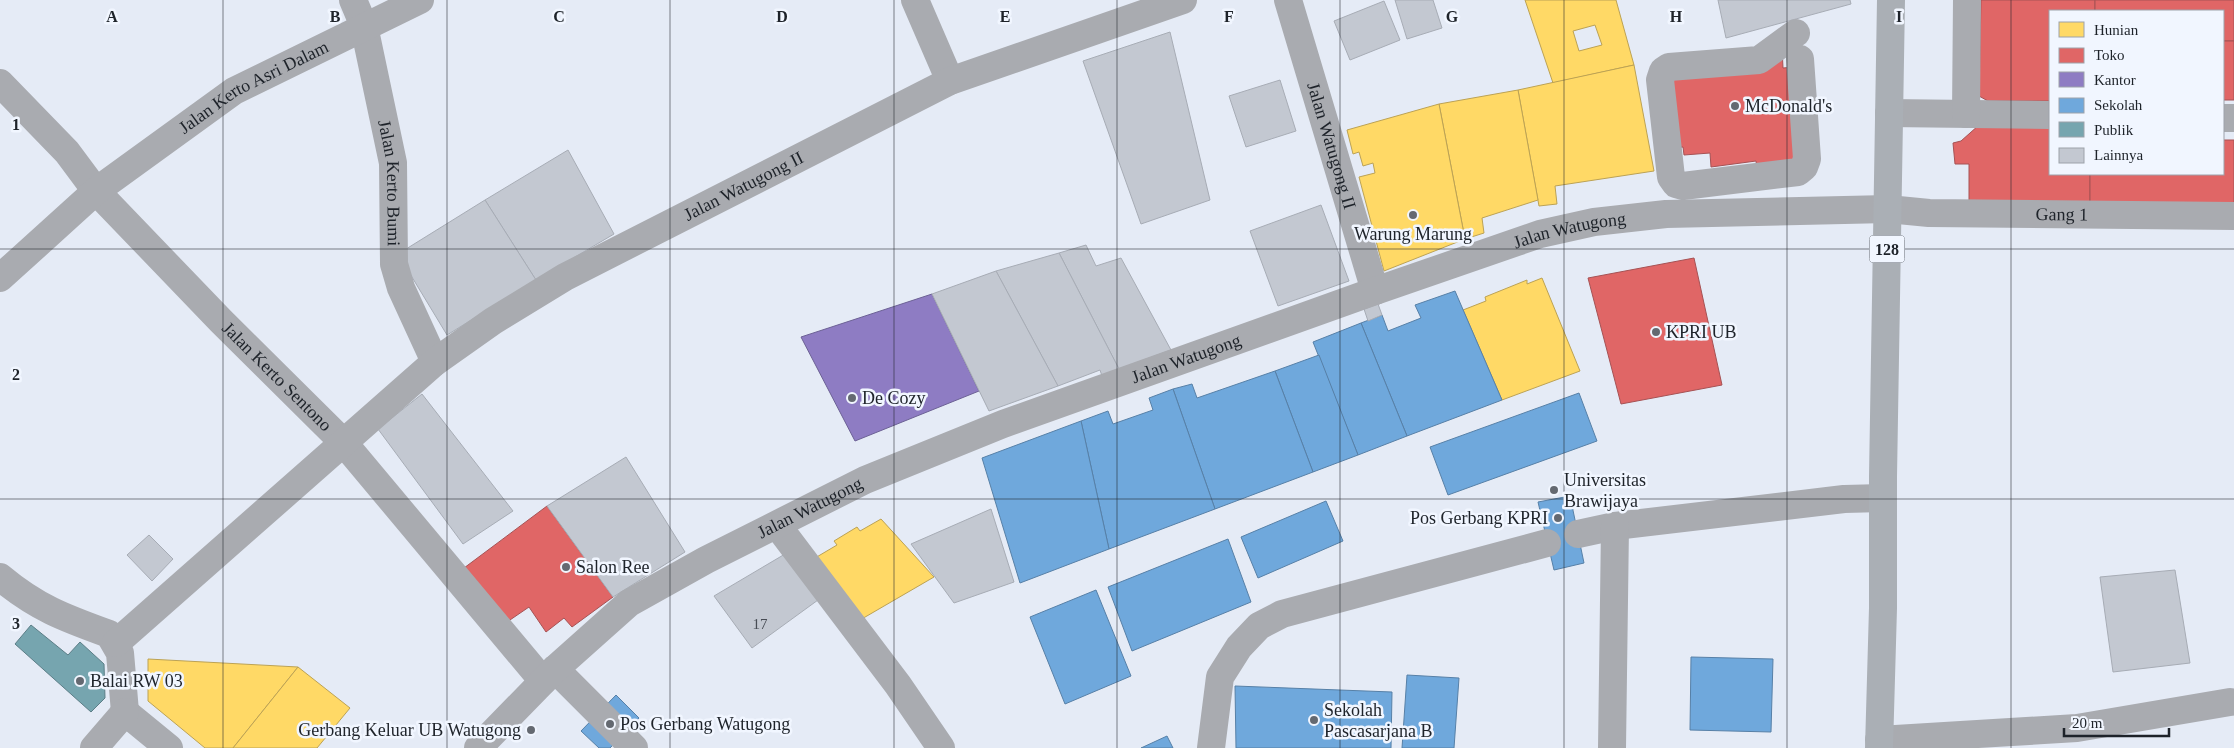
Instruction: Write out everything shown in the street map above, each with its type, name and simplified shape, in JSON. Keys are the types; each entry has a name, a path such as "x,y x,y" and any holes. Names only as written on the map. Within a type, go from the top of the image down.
{"main road":[{"name":"128","path":"1879,744 1883,608 1891,0"}],"street":[{"name":"Jalan Kerto Bumi","path":"353,0 364,26 392,163 394,264 401,288 434,362"},
{"name":"Jalan Kerto Asri Dalam","path":"0,278 96,191 234,91 420,0"},
{"path":"915,0 950,82"},
{"name":"Jalan Watugong II","path":"116,643 434,362 493,321 565,278 950,82 1183,0"},
{"name":"Jalan Watugong II","path":"1291,0 1375,291"},
{"path":"1966,114 1967,0"},
{"path":"1796,33 1759,60 1669,67 1663,71 1660,80 1671,177 1676,184 1683,186 1798,172 1804,167 1807,159 1800,59"},
{"name":"Jalan Kerto Sentono","path":"0,83 67,152 96,191 221,321 343,442 549,675 634,748"},
{"path":"1889,113 2049,115"},
{"name":"Jalan Watugong","path":"478,748 549,675 629,603 706,560 865,480 1003,424 1540,234 1594,222 1666,214 1888,209"},
{"name":"Gang 1","path":"1888,209 1929,213 2234,216"},
{"path":"1578,534 1616,526 1844,499 1883,498"},
{"path":"777,525 898,685 941,748"},
{"path":"1612,748 1616,526"},
{"path":"1211,748 1220,677 1239,647 1259,626 1282,614 1548,543"},
{"path":"0,577 33,603 62,618 109,634 116,643 120,653 125,712 94,748"},
{"path":"1879,744 2041,739 2077,728 2230,702"},
{"path":"125,712 169,748"}],"building: Hunian":[{"path":"1525,0 1616,0 1634,65 1553,83","holes":["1595,25 1602,45 1579,51 1573,31"]},
{"path":"1634,65 1654,171 1555,186 1557,204 1539,206 1518,90"},
{"path":"1518,90 1538,200 1482,218 1484,233 1465,239 1439,104"},
{"path":"1439,104 1465,239 1384,271 1359,177 1375,173 1373,163 1363,166 1359,152 1353,154 1347,130"},
{"path":"1542,278 1580,371 1502,400 1463,310 1486,301 1485,297 1527,280 1527,284"},
{"path":"881,519 934,577 860,620 815,558 837,545 834,541 857,527 860,531"},
{"path":"148,659 298,667 233,748 205,748 148,701"},
{"path":"298,667 350,708 317,748 233,748"}],"building: Toko":[{"path":"1981,0 2095,0 2095,10 2049,10 2049,101 1988,101 1979,96"},
{"path":"2095,0 2234,0 2234,41 2224,41 2224,10 2095,10"},
{"path":"2224,41 2234,41 2234,100 2224,100"},
{"name":"McDonald's","path":"1782,47 1783,68 1795,67 1795,164 1757,169 1756,161 1711,167 1710,153 1684,155 1683,147 1661,149 1675,58"},
{"path":"1979,125 2049,125 2049,175 2090,175 2090,209 1969,209 1969,164 1955,164 1953,143 1961,141"},
{"path":"2224,140 2234,140 2234,209 2090,209 2090,175 2224,175"},
{"name":"KPRI UB","path":"1694,258 1722,385 1621,404 1588,278"},
{"path":"547,506 613,597 572,627 564,618 546,632 529,607 507,622 464,568"}],"building: Kantor":[{"path":"932,294 979,391 855,441 801,337"}],"building: Sekolah":[{"path":"1455,291 1502,400 1407,436 1361,323 1382,315 1388,331 1421,318 1415,305"},
{"path":"1361,323 1407,436 1358,455 1313,342"},
{"path":"1319,355 1358,455 1313,472 1275,371"},
{"path":"1275,371 1313,472 1215,509 1173,389 1192,384 1197,398"},
{"path":"1173,389 1215,509 1109,549 1081,421 1108,411 1113,424 1153,410 1149,398"},
{"path":"1579,393 1597,441 1448,495 1430,447"},
{"path":"1081,421 1109,549 1020,583 982,458"},
{"name":"Pos Gerbang KPRI","path":"1570,496 1584,563 1554,570 1538,502"},
{"path":"1326,501 1343,541 1258,578 1241,537"},
{"path":"1228,539 1251,602 1132,651 1108,587"},
{"path":"1096,590 1131,676 1065,704 1030,617"},
{"path":"1691,657 1773,659 1771,732 1690,730"},
{"path":"1407,675 1459,678 1454,748 1402,748"},
{"name":"Sekolah Pascasarjana B","path":"1235,686 1392,692 1391,748 1236,748"},
{"name":"Pos Gerbang Watugong","path":"616,695 639,718 610,748 599,748 581,731"},
{"path":"1167,736 1173,748 1141,748"}],"building: Publik":[{"name":"Balai RW 03","path":"31,625 68,655 80,642 104,664 105,698 91,712 15,644"}],"building: Lainnya":[{"path":"1395,0 1433,0 1442,28 1407,39"},
{"path":"1718,0 1850,0 1851,4 1726,38"},
{"path":"1384,1 1400,40 1350,60 1334,21"},
{"path":"1170,32 1210,200 1141,224 1083,61"},
{"path":"1280,80 1296,131 1246,147 1229,96"},
{"path":"568,150 614,234 536,280 485,200"},
{"path":"485,200 536,280 447,335 398,254"},
{"path":"1321,205 1349,281 1278,306 1250,231"},
{"path":"1086,245 1096,266 1121,258 1171,350 1119,369 1059,253"},
{"path":"1059,253 1119,369 1102,376 1100,370 1058,386 996,271"},
{"path":"996,271 1058,386 989,411 932,294"},
{"path":"1378,304 1382,315 1368,321 1364,309"},
{"path":"422,394 513,511 463,544 378,429"},
{"path":"626,457 685,552 613,597 547,506"},
{"path":"991,509 1014,582 954,603 911,544"},
{"path":"149,535 173,559 152,581 127,555"},
{"path":"785,554 818,600 752,648 714,596"},
{"path":"2175,570 2190,663 2113,672 2100,577"}],"place":[{"name":"McDonald's","path":"1735,106"},
{"name":"Warung Marung","path":"1413,215"},
{"name":"KPRI UB","path":"1656,332"},
{"name":"De Cozy","path":"852,398"},
{"name":"Universitas Brawijaya","path":"1554,490"},
{"name":"Pos Gerbang KPRI","path":"1558,518"},
{"name":"Salon Ree","path":"566,567"},
{"name":"Balai RW 03","path":"80,681"},
{"name":"Sekolah Pascasarjana B","path":"1314,720"},
{"name":"Pos Gerbang Watugong","path":"610,724"},
{"name":"Gerbang Keluar UB Watugong","path":"531,730"}]}
